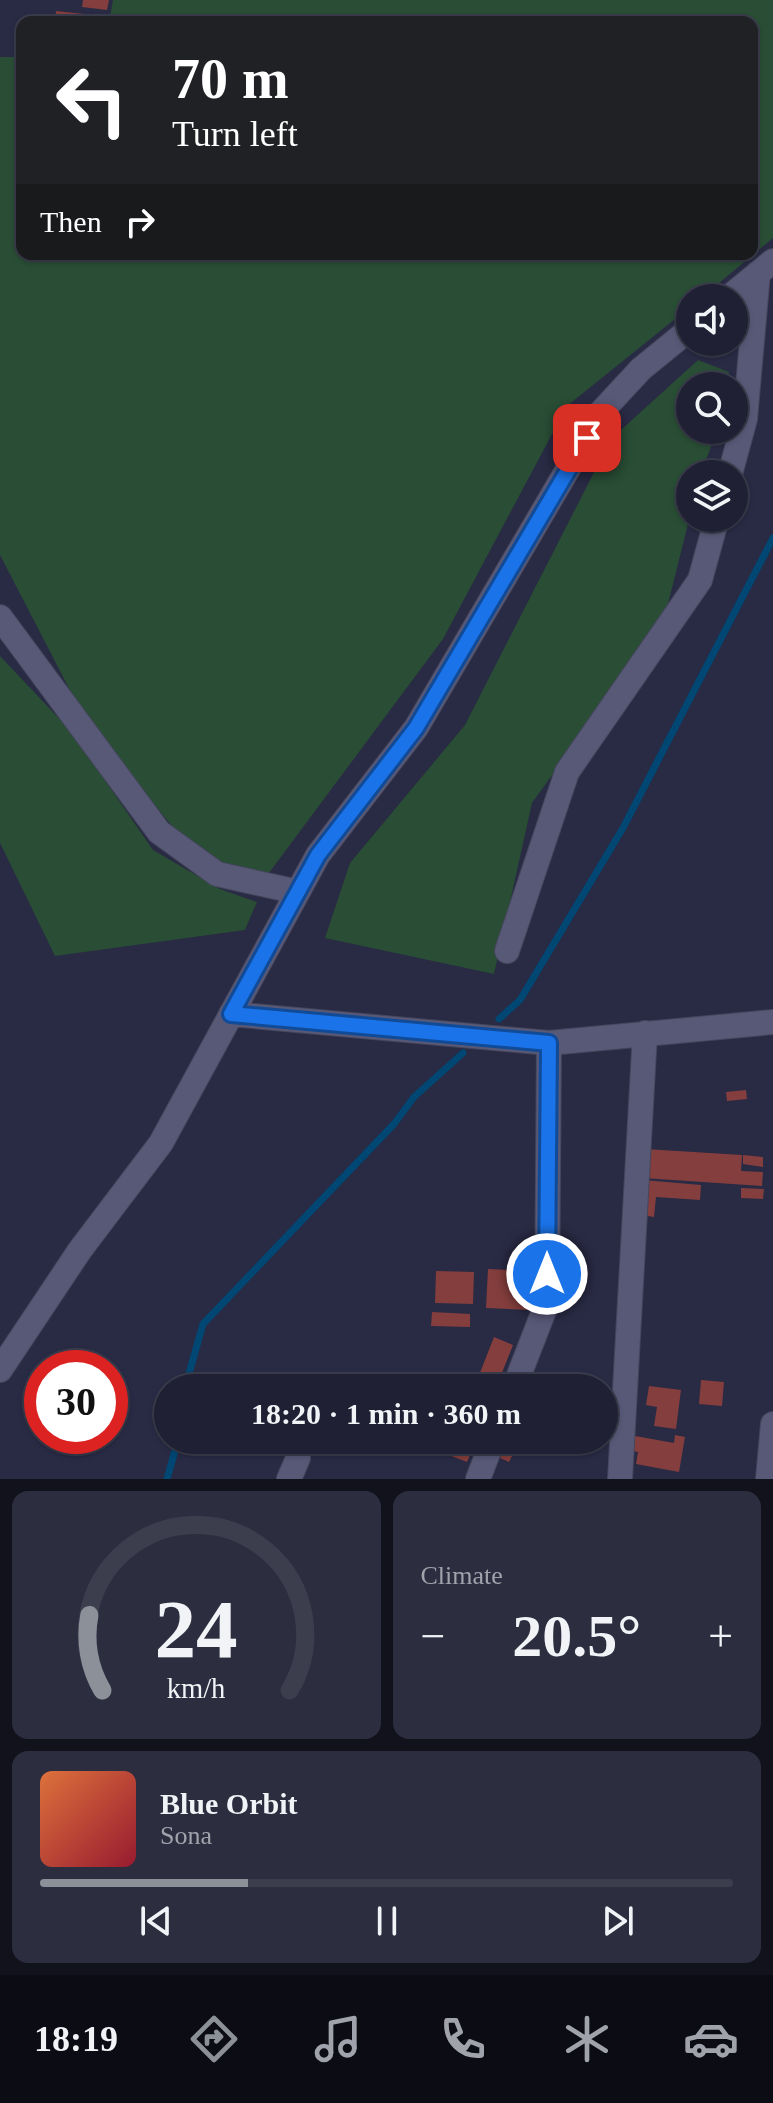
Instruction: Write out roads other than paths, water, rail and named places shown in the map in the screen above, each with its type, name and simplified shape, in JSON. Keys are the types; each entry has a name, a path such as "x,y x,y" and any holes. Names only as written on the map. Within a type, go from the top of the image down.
{"street":[{"path":"745,284 766,267"},
{"path":"734,460 745,419 766,267"},
{"path":"0,1370 80,1250 161,1143 318,855 416,728 602,411 641,369 676,340"},
{"path":"507,951 567,772 700,580 713,532"},
{"path":"0,617 159,832 217,874 298,892"},
{"path":"231,1014 549,1043 773,1022"},
{"path":"620,1479 645,1033"},
{"path":"519,1374 547,1303 549,1043"},
{"path":"768,1479 773,1424"},
{"path":"478,1479 488,1454"}],"waterway":[{"path":"499,1019 520,1000 623,828 773,538"},
{"path":"189,1374 203,1324 394,1124 414,1097 463,1053"},
{"path":"167,1479 174,1454"}]}
